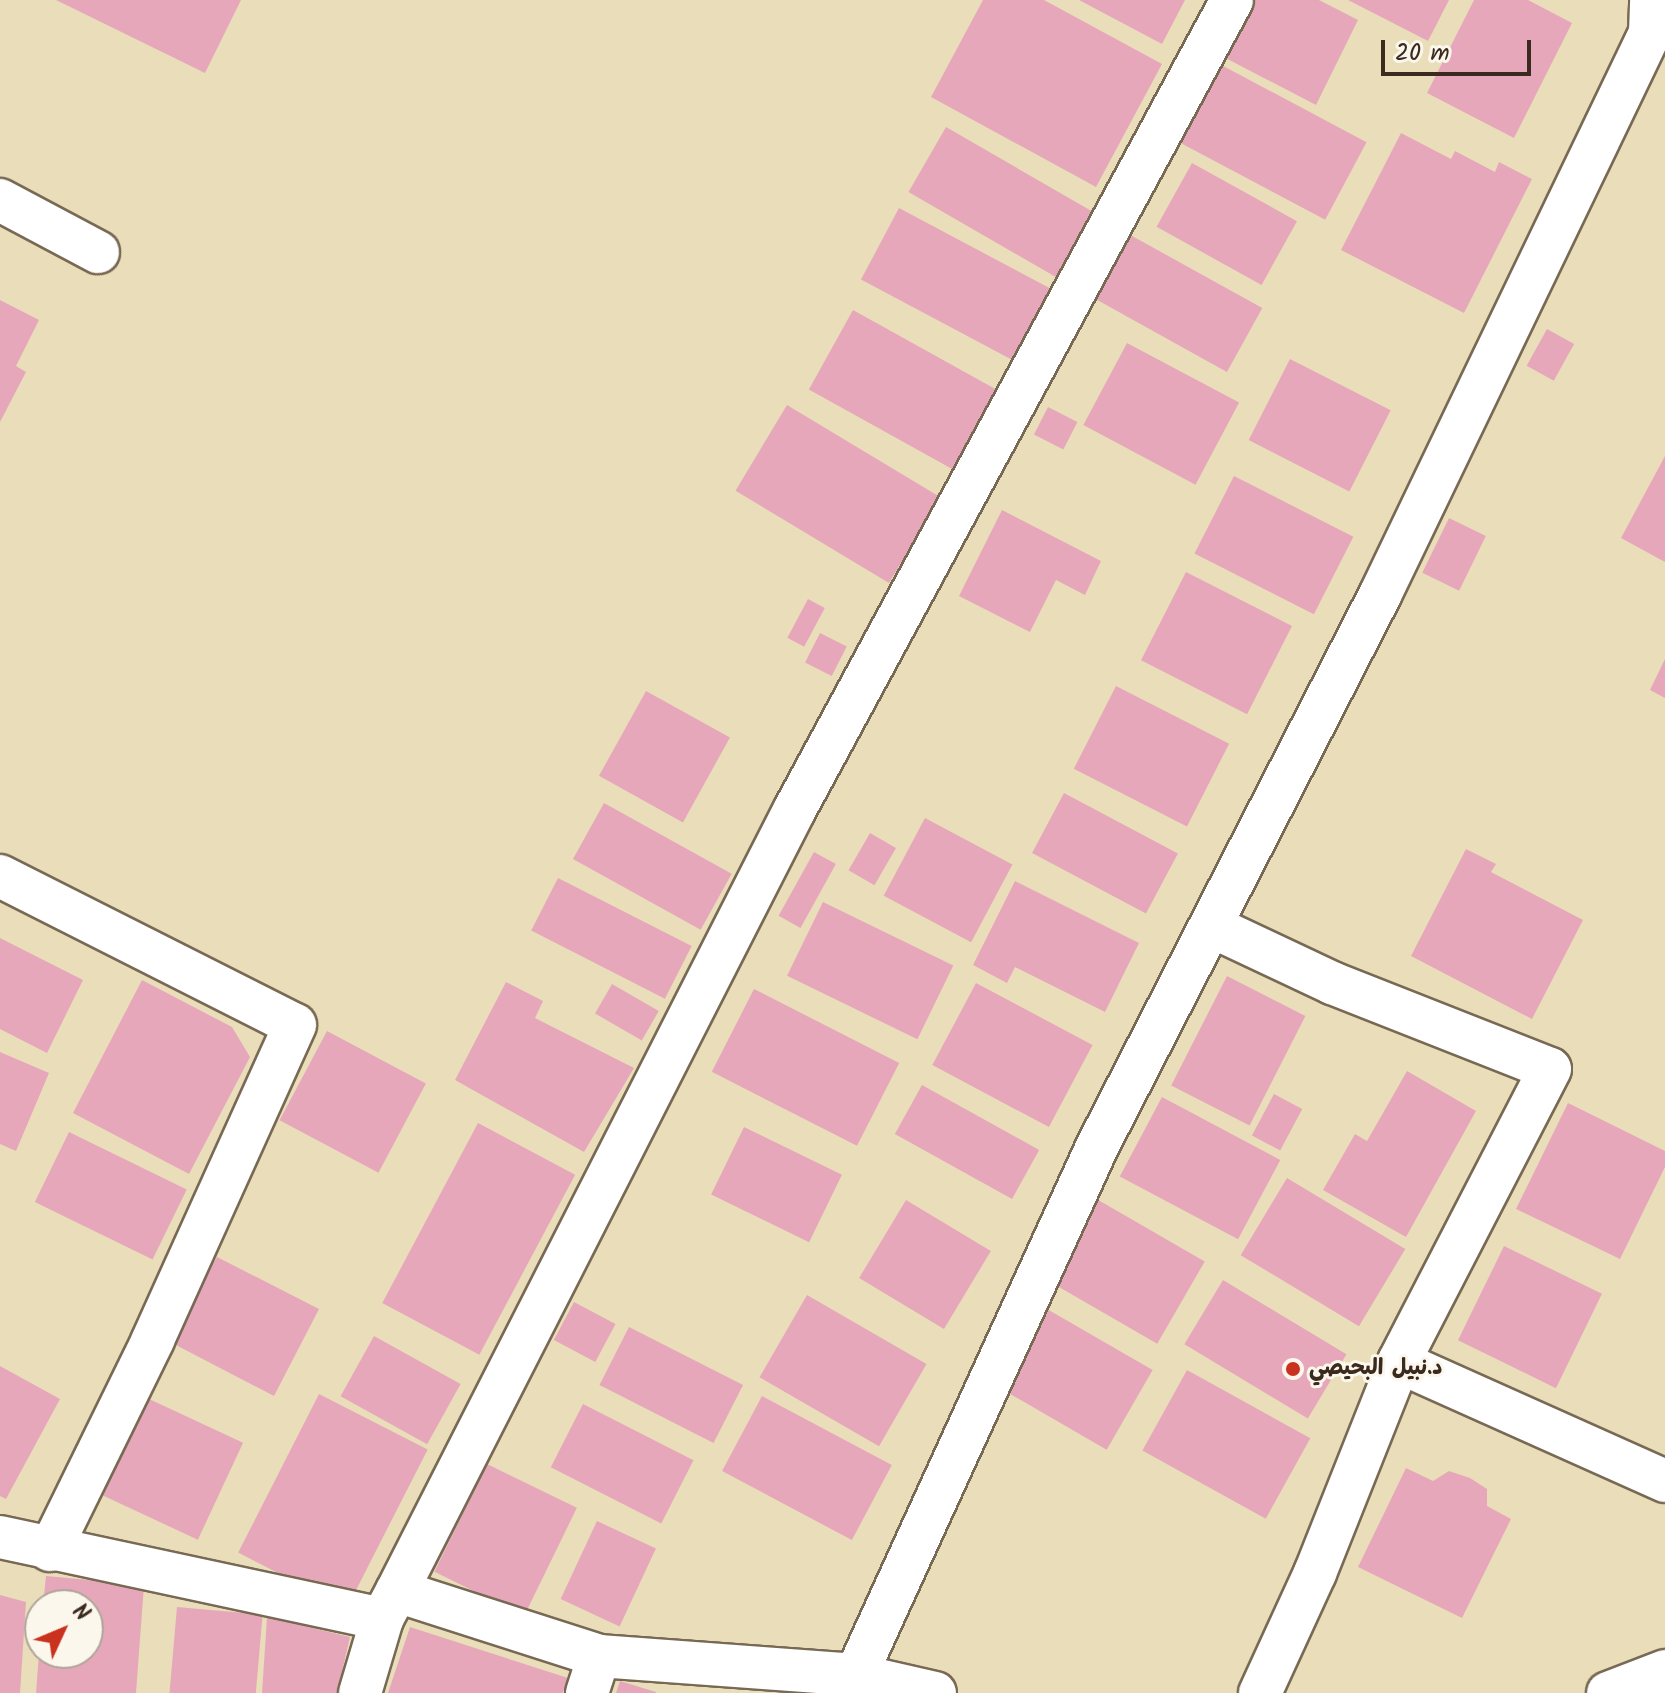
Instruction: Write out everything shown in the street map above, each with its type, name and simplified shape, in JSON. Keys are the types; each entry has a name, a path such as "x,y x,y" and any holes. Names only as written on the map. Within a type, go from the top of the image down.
{"street":[{"path":"360,1693 389,1605 795,809 1232,0"},
{"path":"856,1675 1097,1147 1380,595 1644,46 1650,33 1651,0"},
{"path":"0,200 98,252"},
{"path":"0,876 295,1025 153,1340 50,1550"},
{"path":"1211,926 1332,983 1550,1069 1399,1362 1315,1573 1260,1693"},
{"path":"1399,1362 1665,1481"},
{"path":"0,1537 50,1550 389,1605 593,1675 856,1675 935,1693"},
{"path":"1608,1693 1665,1671"}],"building":[{"path":"56,0 241,0 205,73"},
{"path":"983,0 1044,0 1162,64 1096,187 931,97"},
{"path":"1079,0 1185,0 1162,44"},
{"path":"1241,0 1319,0 1358,20 1316,105 1214,52"},
{"path":"1348,0 1449,0 1428,41"},
{"path":"1474,0 1528,0 1572,23 1514,138 1427,93"},
{"path":"1212,60 1367,142 1325,220 1171,138"},
{"path":"946,127 1094,212 1057,277 908,192"},
{"path":"1401,133 1451,159 1455,151 1495,172 1499,162 1532,179 1464,313 1341,250"},
{"path":"1192,163 1297,221 1262,285 1157,227"},
{"path":"899,208 1050,288 1012,360 861,280"},
{"path":"1125,232 1262,308 1227,372 1090,296"},
{"path":"0,300 39,320 16,366 26,372 0,422"},
{"path":"853,310 1003,393 959,473 809,390"},
{"path":"1547,329 1574,344 1554,381 1527,366"},
{"path":"1127,343 1239,403 1195,485 1083,425"},
{"path":"1290,359 1391,410 1349,491 1249,440"},
{"path":"787,405 940,497 889,583 735,491"},
{"path":"1048,407 1077,422 1063,450 1034,435"},
{"path":"1665,456 1665,562 1621,538"},
{"path":"1234,476 1353,537 1314,614 1195,554"},
{"path":"1002,510 1101,561 1085,595 1056,580 1030,632 959,596"},
{"path":"1449,518 1486,536 1459,591 1422,573"},
{"path":"1186,572 1292,626 1247,714 1141,660"},
{"path":"808,599 825,608 804,647 787,638"},
{"path":"820,633 847,647 832,676 805,662"},
{"path":"1665,659 1665,698 1650,690"},
{"path":"1116,686 1229,744 1187,827 1074,769"},
{"path":"646,691 730,738 683,822 599,776"},
{"path":"1064,793 1178,854 1146,914 1032,853"},
{"path":"604,803 732,874 701,930 573,859"},
{"path":"925,818 1012,864 971,942 884,896"},
{"path":"870,833 896,848 874,885 848,870"},
{"path":"1466,849 1496,864 1491,872 1583,920 1532,1019 1411,956"},
{"path":"814,852 836,864 800,928 779,916"},
{"path":"558,878 692,946 665,999 531,931"},
{"path":"1015,881 1139,943 1105,1012 1015,967 1007,983 973,965"},
{"path":"823,902 953,966 917,1039 787,976"},
{"path":"0,938 83,980 47,1053 0,1029"},
{"path":"1227,976 1305,1016 1250,1126 1171,1086"},
{"path":"142,980 232,1027 250,1057 189,1174 73,1113"},
{"path":"506,982 543,1001 535,1018 634,1068 584,1152 455,1080"},
{"path":"976,983 1093,1045 1049,1127 932,1065"},
{"path":"612,984 659,1011 642,1040 595,1013"},
{"path":"754,989 899,1063 857,1146 712,1072"},
{"path":"327,1031 426,1084 378,1173 280,1120"},
{"path":"0,1052 49,1073 16,1151 0,1144"},
{"path":"1407,1071 1476,1111 1406,1237 1323,1190 1355,1134 1367,1141"},
{"path":"922,1085 1039,1150 1012,1199 895,1134"},
{"path":"1274,1094 1302,1109 1280,1151 1252,1135"},
{"path":"1162,1097 1280,1160 1238,1239 1120,1176"},
{"path":"1568,1103 1665,1151 1665,1167 1620,1259 1516,1209"},
{"path":"478,1123 575,1175 479,1355 382,1303"},
{"path":"744,1127 842,1175 809,1242 711,1194"},
{"path":"69,1132 187,1189 153,1260 35,1202"},
{"path":"1287,1178 1405,1249 1359,1326 1241,1255"},
{"path":"1093,1197 1205,1262 1157,1344 1046,1279"},
{"path":"906,1200 991,1251 944,1329 859,1278"},
{"path":"1504,1246 1602,1294 1556,1388 1458,1340"},
{"path":"217,1257 319,1309 274,1396 172,1343 126,1416"},
{"path":"1223,1280 1346,1354 1308,1418 1184,1344"},
{"path":"807,1295 927,1364 879,1446 760,1377"},
{"path":"574,1302 615,1324 595,1362 554,1340"},
{"path":"1047,1309 1153,1370 1107,1450 1001,1389"},
{"path":"629,1327 743,1385 714,1443 599,1385"},
{"path":"374,1336 461,1384 427,1444 341,1396"},
{"path":"0,1366 60,1399 6,1499 0,1496"},
{"path":"1187,1370 1310,1438 1266,1519 1142,1450"},
{"path":"319,1394 428,1449 347,1608 238,1553"},
{"path":"762,1396 892,1465 852,1540 722,1471"},
{"path":"147,1398 243,1443 198,1540 102,1495"},
{"path":"583,1404 693,1460 661,1524 551,1467"},
{"path":"487,1464 577,1508 524,1616 434,1572"},
{"path":"1406,1468 1433,1481 1449,1471 1470,1478 1487,1489 1487,1506 1511,1519 1462,1618 1358,1567"},
{"path":"597,1521 656,1548 620,1626 561,1599"},
{"path":"46,1576 144,1585 136,1693 36,1693 38,1669 104,1669 104,1589 45,1589"},
{"path":"0,1595 24,1601 24,1632 20,1693 0,1693"},
{"path":"177,1607 263,1614 256,1693 170,1693"},
{"path":"267,1617 350,1637 337,1693 262,1693"},
{"path":"410,1627 568,1678 563,1693 388,1693"},
{"path":"620,1681 656,1692 656,1693 616,1693"}],"place":[{"name":"د.نبيل البحيصي","path":"1293,1369"}]}
